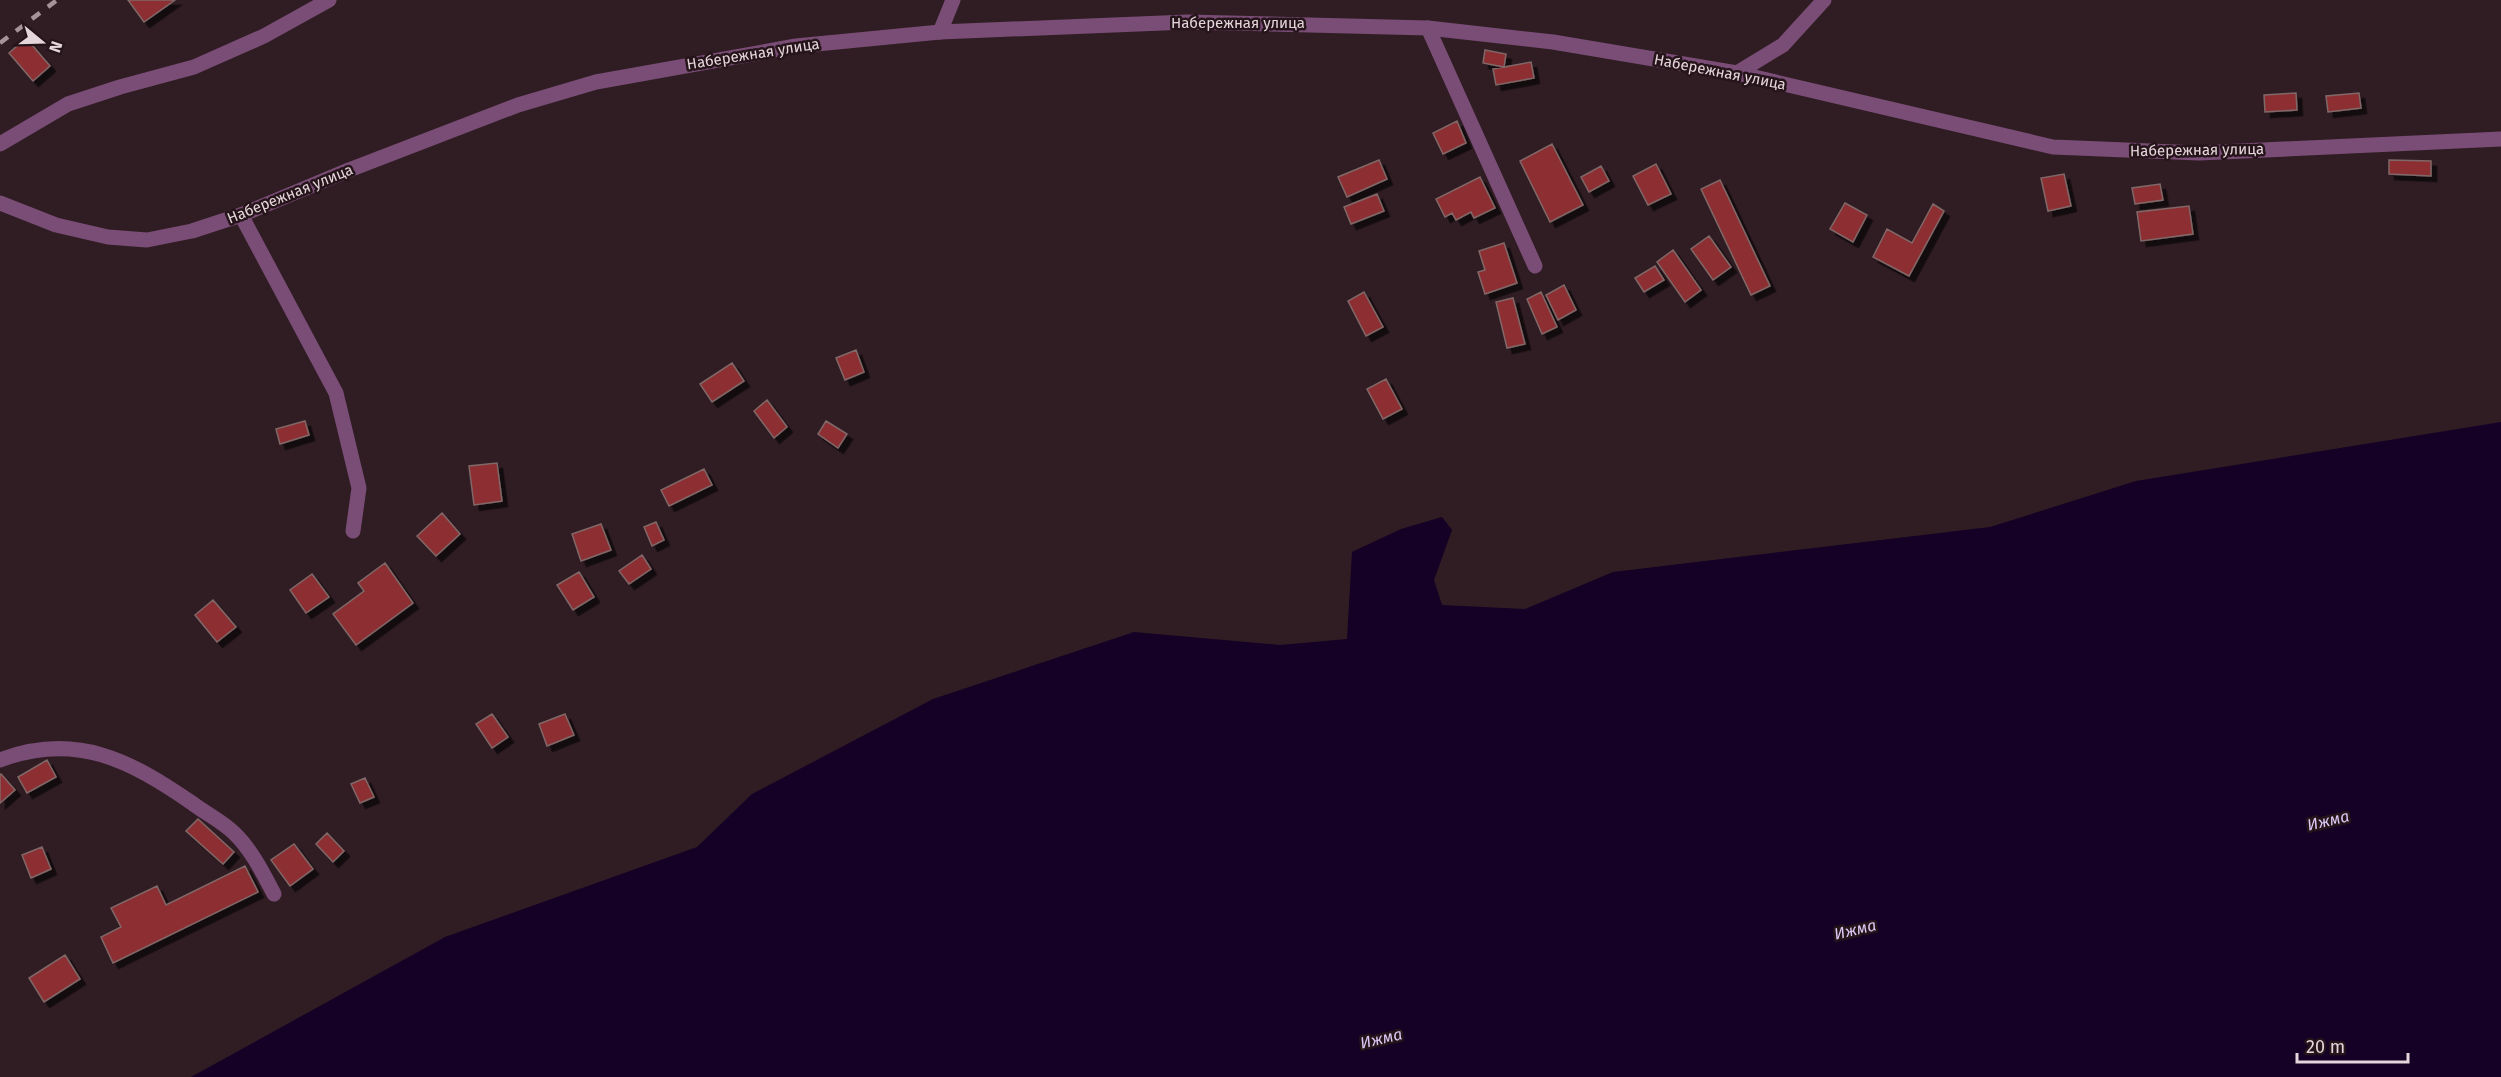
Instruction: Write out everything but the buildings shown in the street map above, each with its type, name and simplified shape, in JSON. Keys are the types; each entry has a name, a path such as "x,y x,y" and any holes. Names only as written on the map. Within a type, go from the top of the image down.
{"street":[{"path":"0,144 68,104 194,67 264,36 329,0"},
{"path":"940,32 953,0"},
{"path":"1737,73 1783,45 1824,0"},
{"name":"Набережная улица","path":"0,202 56,225 108,237 147,240 192,231 241,215 349,170 518,105 596,82 796,46 940,32 1187,22 1428,28 1553,42 1737,73 2053,147 2199,153 2501,139"},
{"path":"1428,28 1535,266"},
{"path":"241,215 336,393 359,488 353,531"},
{"path":"0,760 25,753 73,749 96,752 151,775 234,833 260,869 274,894"}],"water":[{"name":"Ижма","path":"2501,422 2501,1077 191,1077 445,937 697,847 752,794 933,699 1134,632 1280,645 1347,639 1352,552 1401,529 1442,517 1452,530 1434,580 1442,605 1525,609 1613,572 1990,527 2136,481"}],"railway":[{"path":"0,43 57,0"}]}
